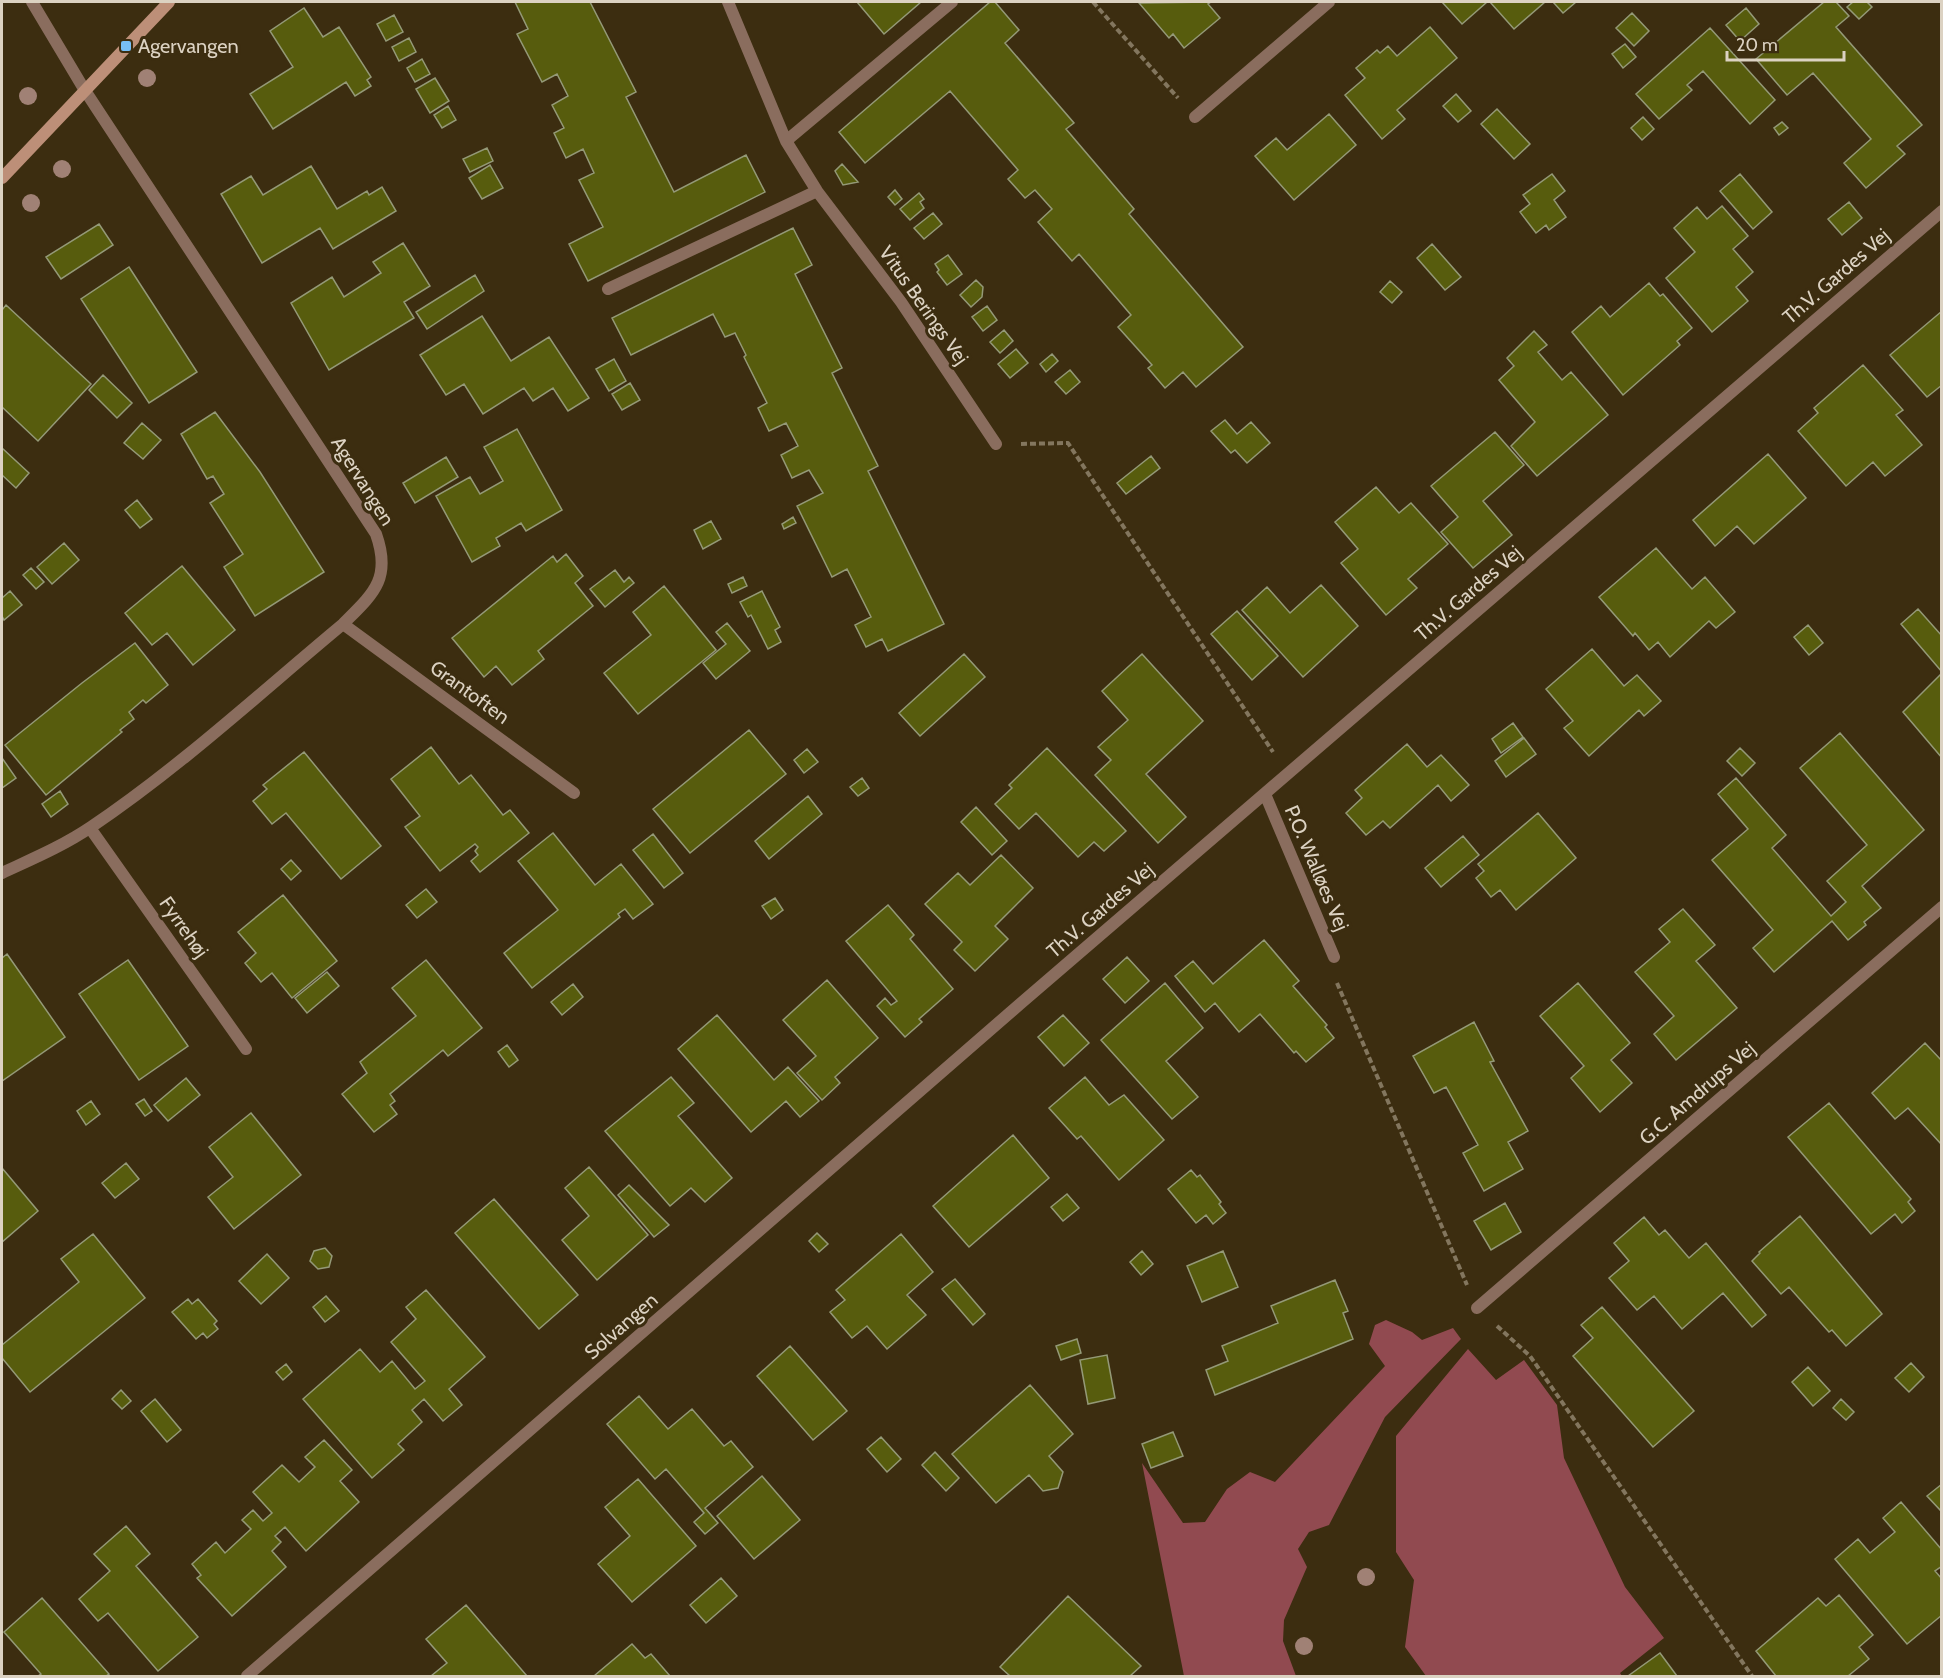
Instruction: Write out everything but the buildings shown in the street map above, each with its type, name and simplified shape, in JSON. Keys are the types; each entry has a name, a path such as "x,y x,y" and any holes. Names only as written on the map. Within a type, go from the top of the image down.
{"street":[{"name":"Agervangen","path":"2,873 42,855 90,828 152,782 343,624 369,598 382,576 383,555 376,534 84,89 33,2"},
{"path":"2,178 169,2"},
{"name":"Vitus Berings Vej","path":"728,2 786,141 817,191 901,302 996,444"},
{"path":"786,141 952,2"},
{"path":"1195,117 1329,2"},
{"path":"608,289 817,191"},
{"name":"Th.V. Gardes Vej","path":"1020,1004 1941,211"},
{"name":"Grantoften","path":"343,624 574,793"},
{"name":"P.O. Walløes Vej","path":"1265,794 1334,957"},
{"name":"Fyrrehøj","path":"90,828 246,1049"},
{"name":"G.C. Amdrups Vej","path":"1477,1308 1941,907"},
{"name":"Solvangen","path":"248,1677 1020,1004"}],"path":[{"path":"1093,2 1195,117"},
{"path":"996,444 1068,442 1288,774"},
{"path":"1334,957 1330,968 1477,1308 1530,1356 1752,1677"}],"shaded area":[{"path":"1386,1320 1412,1332 1422,1340 1453,1328 1461,1339 1385,1417 1329,1525 1309,1532 1298,1549 1307,1567 1284,1620 1283,1641 1296,1676 1184,1676 1142,1463 1183,1523 1205,1522 1227,1489 1250,1472 1275,1482 1385,1366 1369,1344 1375,1325"},
{"path":"1468,1349 1496,1380 1524,1360 1557,1405 1564,1458 1625,1587 1664,1638 1620,1673 1622,1676 1426,1676 1405,1647 1414,1580 1396,1552 1396,1436"}],"place":[{"name":"Agervangen","path":"126,46"}]}
